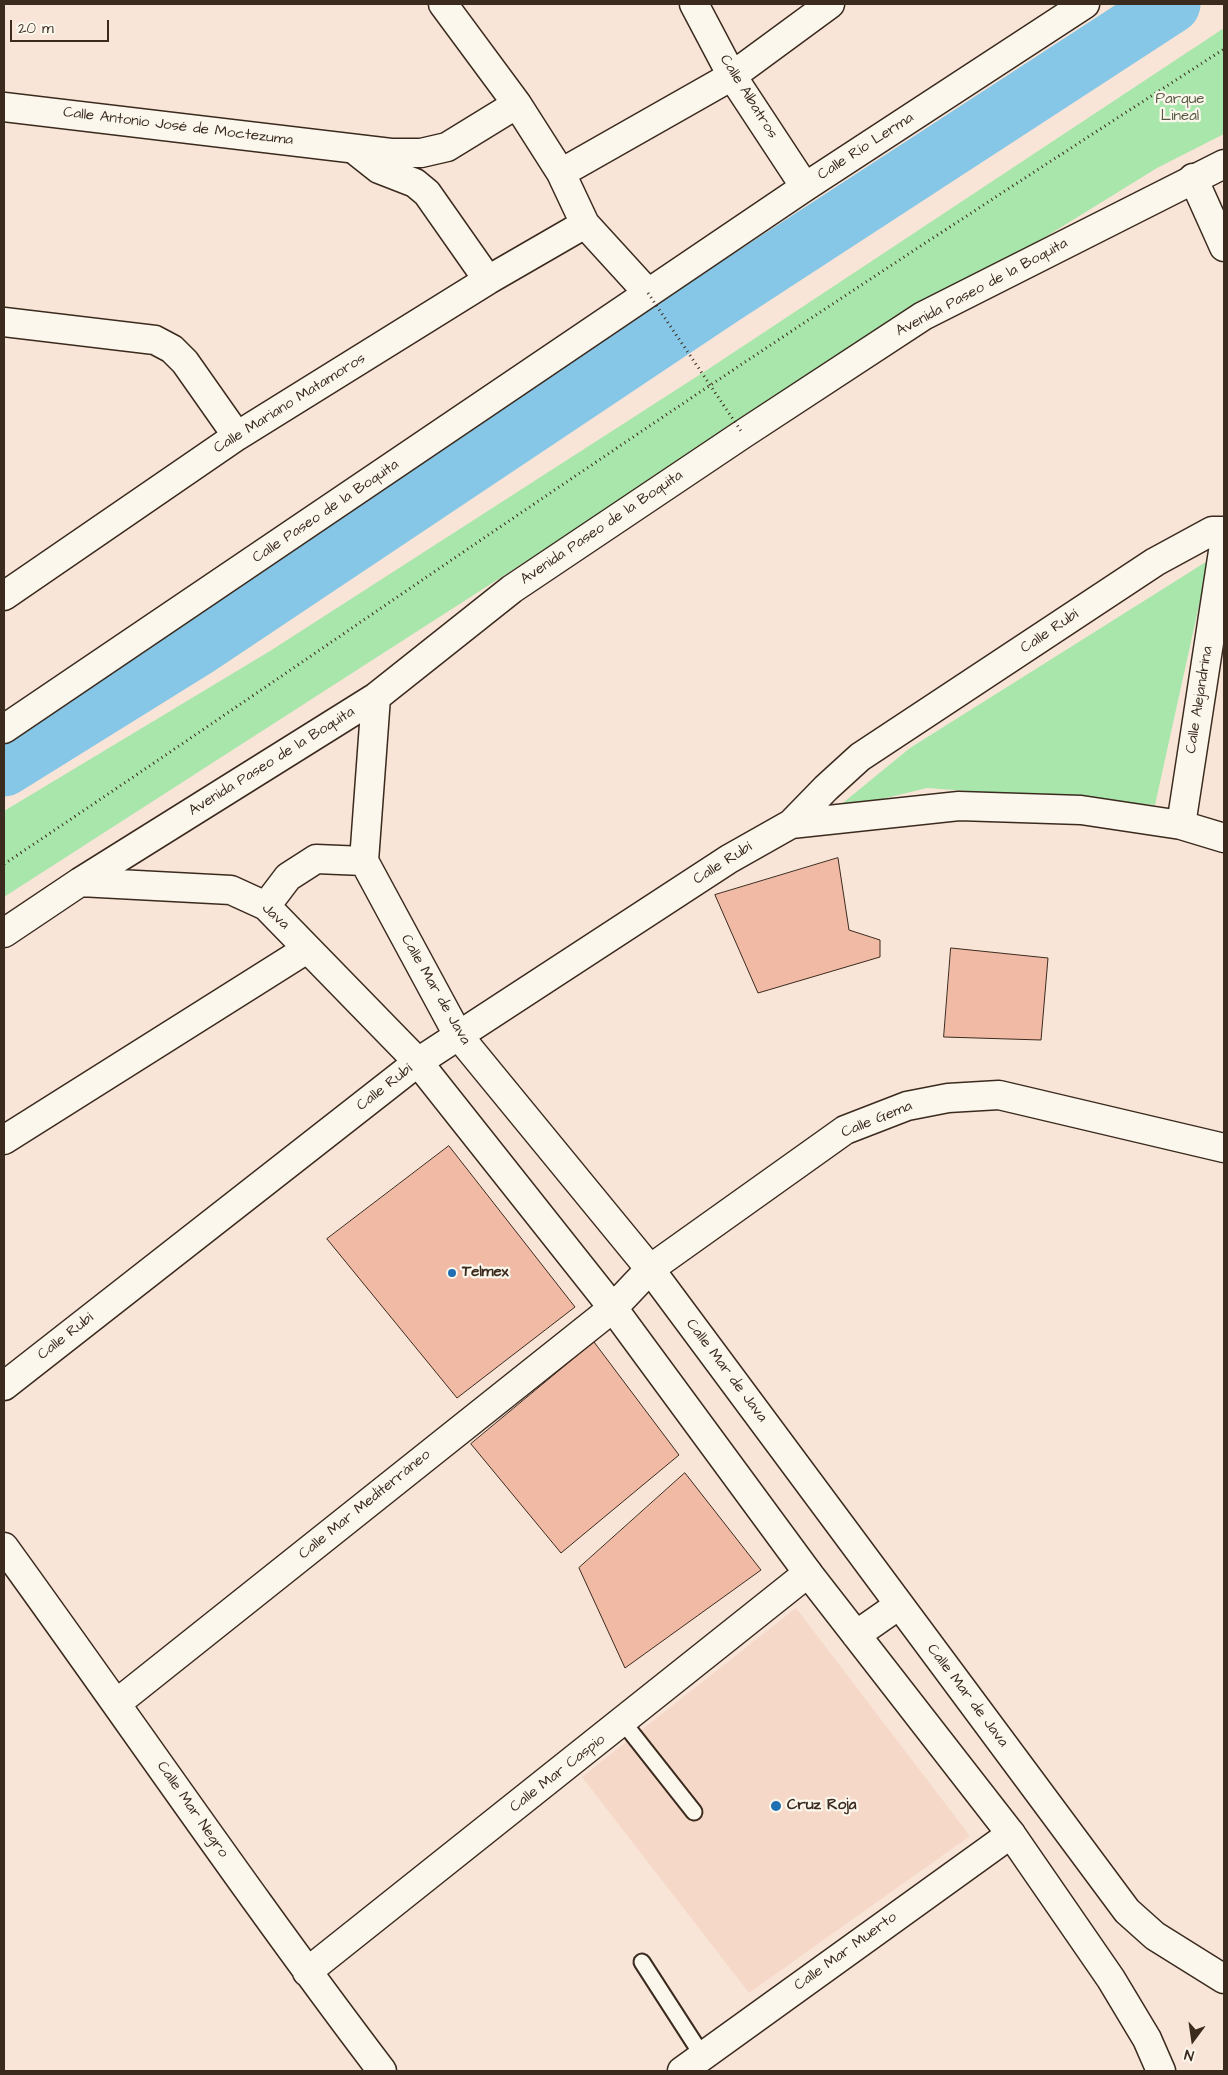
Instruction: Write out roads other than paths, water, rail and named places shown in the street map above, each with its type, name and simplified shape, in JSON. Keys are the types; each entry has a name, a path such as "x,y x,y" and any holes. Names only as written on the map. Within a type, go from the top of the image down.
{"street":[{"path":"443,4 517,104 561,173 584,224 648,293"},
{"name":"Calle Albatros","path":"694,4 732,76 805,187"},
{"path":"561,173 732,76 828,4"},
{"name":"Calle Río Lerma","path":"648,293 805,187 1086,4"},
{"name":"Calle Antonio José de Moctezuma","path":"4,106 391,153 421,154 447,147 517,104"},
{"path":"352,148 379,169 415,183 427,193 488,280"},
{"name":"Avenida Paseo de la Boquita","path":"4,933 80,882 376,697 512,589 923,316 1224,164"},
{"path":"1194,178 1224,247"},
{"name":"Calle Mariano Matamoros","path":"4,596 237,436 488,280 584,224"},
{"name":"Calle Paseo de la Boquita","path":"4,729 648,293"},
{"path":"4,322 155,340 172,349 185,362 237,436"},
{"name":"Calle Rubí","path":"4,1386 418,1062 729,859 791,824 860,757 1155,562 1212,531 1224,531"},
{"name":"Calle Alejandrina","path":"1181,825 1224,546"},
{"path":"266,906 288,877 316,859 364,861 376,697"},
{"name":"Calle Rubí","path":"791,824 959,806 1081,810 1181,825 1224,838"},
{"name":"Calle Mar de Java","path":"364,861 458,1035 650,1269 1127,1911 1155,1936 1224,1979"},
{"name":"Java","path":"80,882 231,890 266,906 418,1062"},
{"path":"4,1140 307,949"},
{"path":"418,1062 612,1308 808,1573 1011,1834 1111,1979 1147,2039 1162,2071"},
{"name":"Calle Gema","path":"612,1308 650,1269 844,1130 907,1106 948,1098 999,1095 1224,1148"},
{"name":"Calle Mar Mediterráneo","path":"117,1703 612,1308"},
{"name":"Calle Mar Negro","path":"4,1547 377,2070"},
{"name":"Calle Mar Caspio","path":"307,1972 808,1573"},
{"path":"856,1635 899,1605"},
{"name":"Calle Mar Muerto","path":"682,2071 702,2054 1011,1834"}],"lane":[{"path":"623,1722 694,1812"},
{"path":"642,1962 702,2054"}],"waterway":[{"path":"4,767 197,647 721,297 1171,4"}],"place":[{"name":"Telmex","path":"452,1273"},
{"name":"Cruz Roja","path":"776,1806"}],"park label":[{"name":"Parque Lineal","path":"1180,108"}]}
